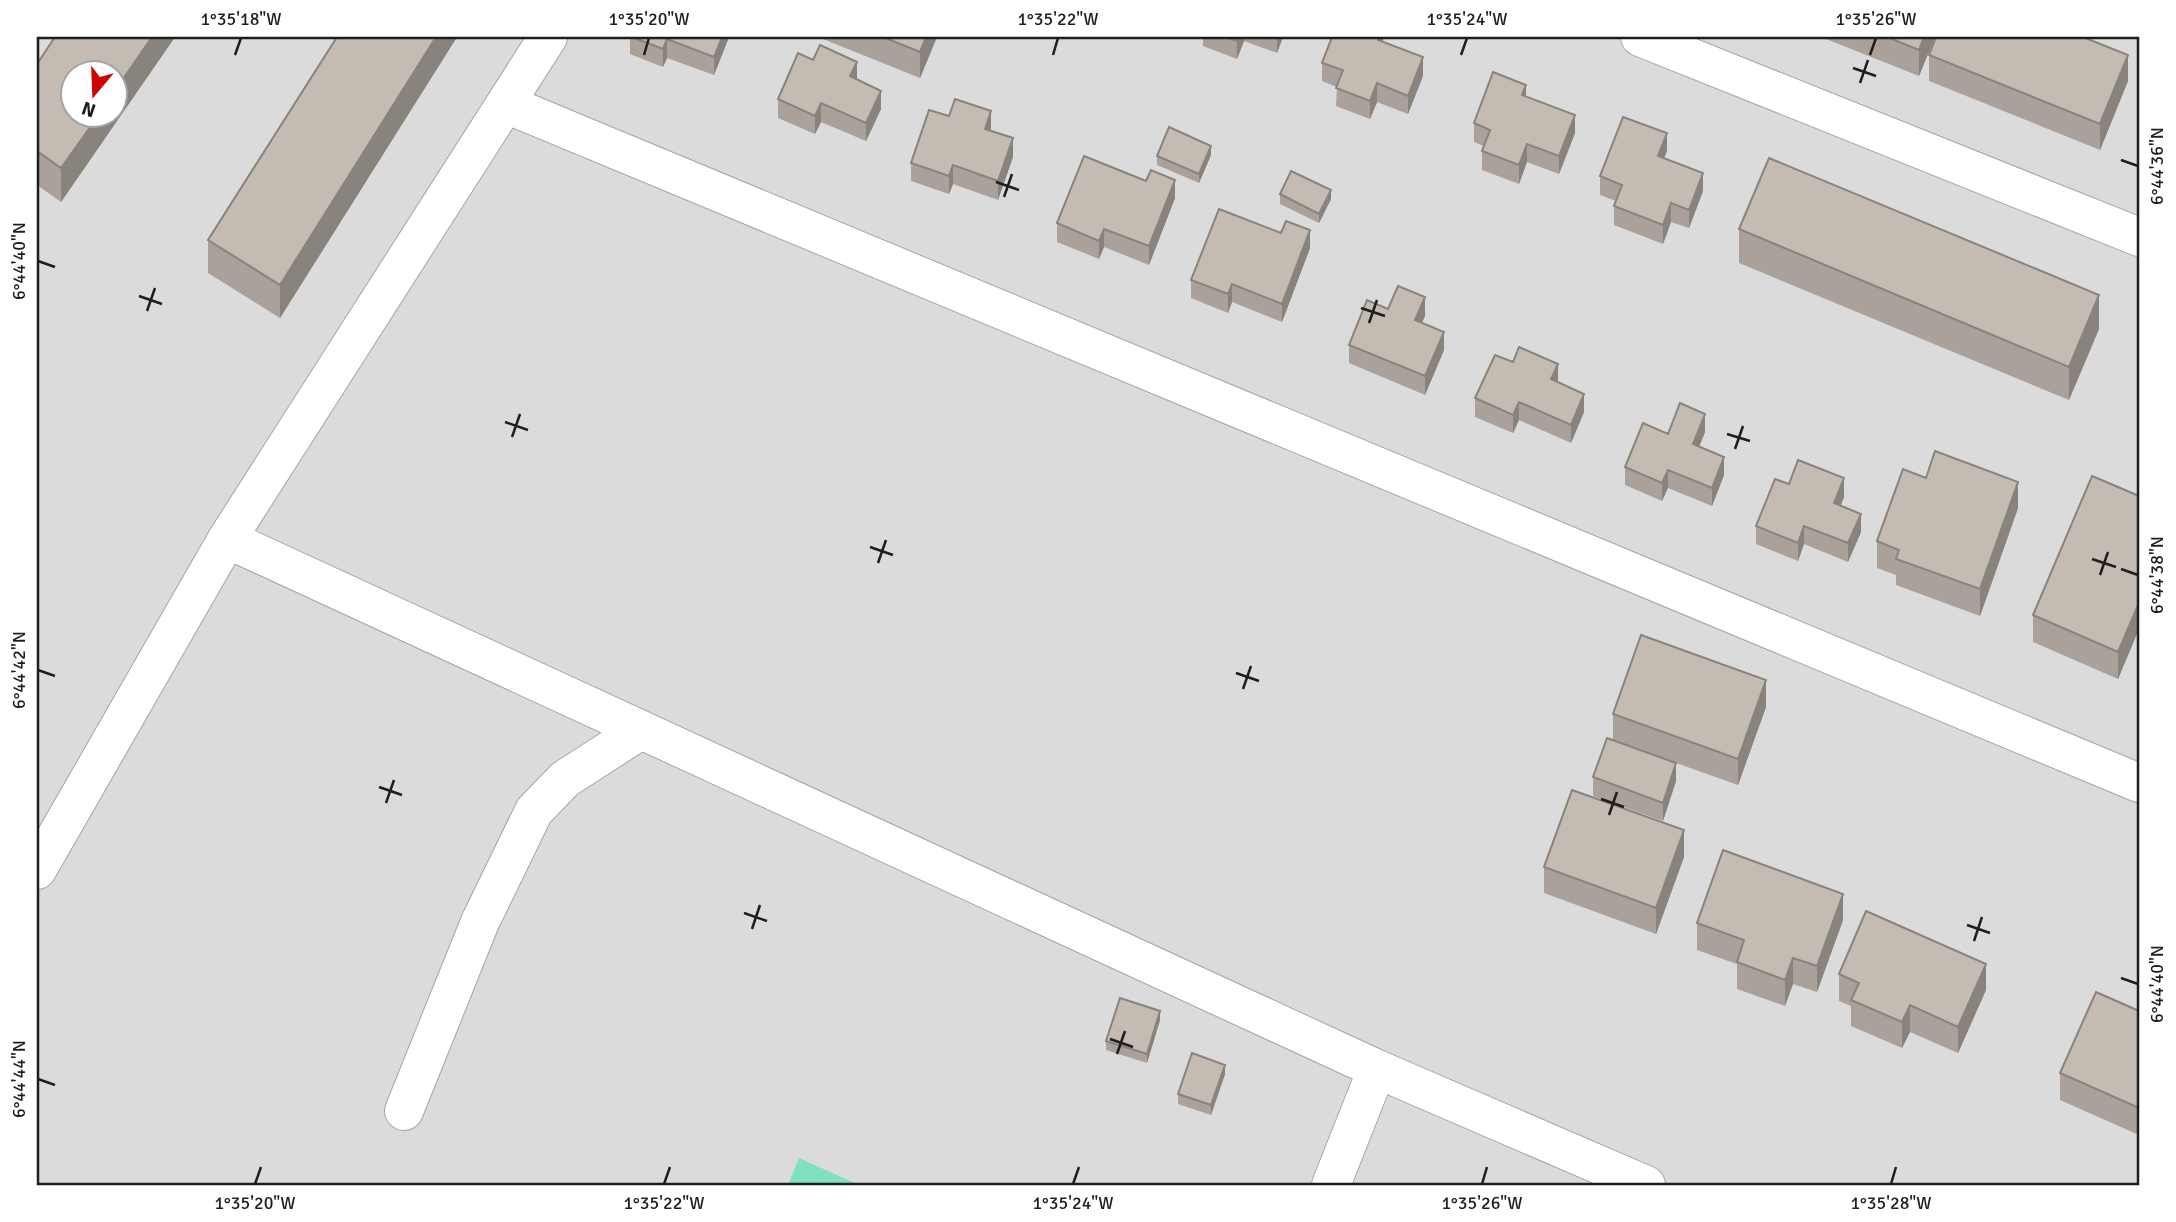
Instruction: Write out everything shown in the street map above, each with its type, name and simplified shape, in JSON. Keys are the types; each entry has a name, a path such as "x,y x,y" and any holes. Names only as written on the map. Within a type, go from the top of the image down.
{"street":[{"path":"37,870 227,539 548,37"},
{"path":"1640,37 2139,237"},
{"path":"506,104 2139,783"},
{"path":"227,539 1377,1069 1646,1185"},
{"path":"404,1111 480,922 534,811 565,779 641,730"},
{"path":"1331,1185 1377,1069"}],"shaded area":[{"path":"37,37 2139,37 2139,1185 37,1185"}],"green space":[{"path":"799,1158 859,1185 788,1185"}],"building":[{"path":"55,37 152,37 130,69 130,60 60,60 60,130 88,130 61,168 37,151 37,64"},
{"path":"337,37 436,37 280,285 208,240"},
{"path":"632,37 722,37 714,57 667,39 663,49"},
{"path":"883,37 926,37 920,52"},
{"path":"1332,37 1379,37 1378,40 1423,57 1408,96 1377,83 1370,101 1336,88 1343,70 1322,63"},
{"path":"1887,37 1924,37 1919,50"},
{"path":"1936,37 2083,37 2128,55 2100,124 1929,55"},
{"path":"820,45 857,62 850,76 881,91 866,123 821,103 815,116 778,99 798,53 813,60"},
{"path":"1493,72 1526,85 1522,95 1575,115 1559,156 1527,144 1519,165 1482,151 1490,130 1474,123"},
{"path":"955,99 991,111 985,129 1013,138 998,181 953,165 949,176 911,163 929,110 949,116"},
{"path":"1623,117 1667,133 1658,156 1703,173 1689,210 1671,203 1663,225 1614,206 1622,185 1600,176"},
{"path":"1169,127 1211,146 1199,174 1157,156"},
{"path":"1084,156 1146,181 1151,170 1175,180 1149,246 1104,229 1099,241 1057,223"},
{"path":"1769,158 2099,295 2069,367 1739,229"},
{"path":"1291,171 1331,190 1319,214 1280,194"},
{"path":"1219,209 1281,233 1286,221 1310,230 1282,304 1232,284 1228,294 1191,280"},
{"path":"1398,286 1425,297 1415,320 1444,332 1425,376 1349,345 1367,300 1388,309"},
{"path":"1519,347 1558,364 1551,379 1584,394 1571,425 1519,402 1513,415 1475,398 1495,355 1513,362"},
{"path":"1680,403 1705,414 1693,444 1724,457 1712,488 1668,470 1662,483 1625,467 1643,423 1668,434"},
{"path":"1935,451 2018,482 1980,589 1896,559 1899,550 1877,541 1903,469 1926,478"},
{"path":"1798,460 1844,478 1834,503 1861,514 1848,543 1804,526 1798,543 1756,526 1775,479 1789,484"},
{"path":"2092,476 2139,496 2139,603 2118,652 2033,615"},
{"path":"1641,635 1766,680 1738,759 1613,714"},
{"path":"1607,738 1676,763 1663,803 1593,777"},
{"path":"1572,790 1684,830 1656,908 1544,867"},
{"path":"1723,850 1843,894 1817,966 1793,958 1785,980 1737,962 1744,940 1697,923"},
{"path":"1866,911 1986,964 1958,1027 1910,1005 1902,1022 1851,1000 1859,983 1839,974"},
{"path":"2096,992 2139,1011 2139,1108 2060,1073"},
{"path":"1120,998 1160,1011 1147,1054 1106,1041"},
{"path":"1192,1053 1225,1065 1211,1105 1178,1094"}]}
